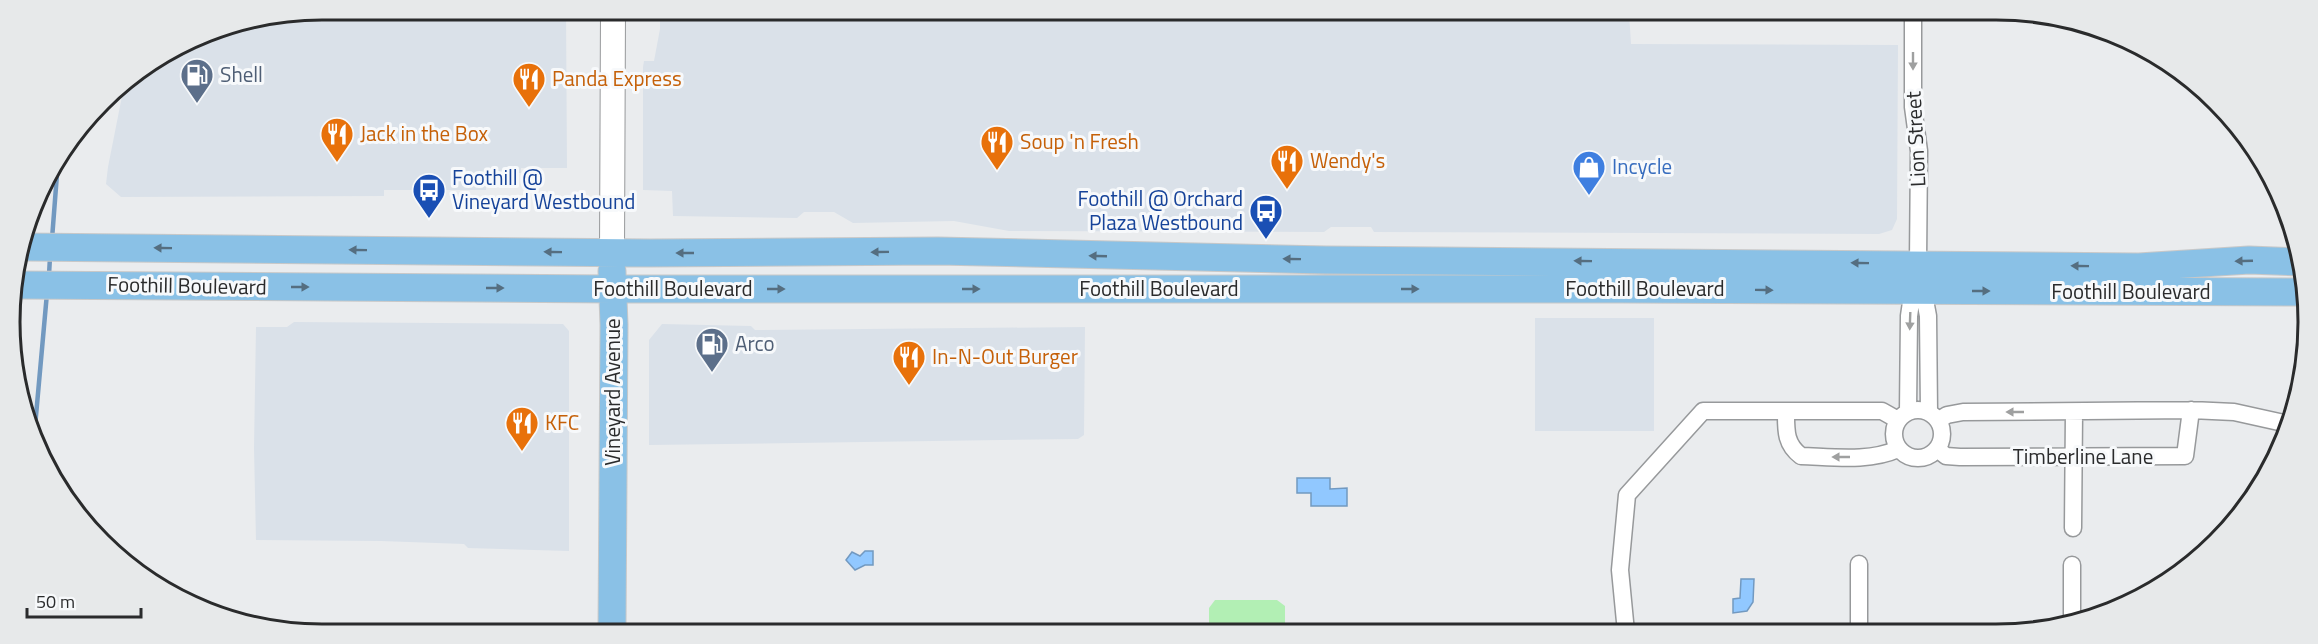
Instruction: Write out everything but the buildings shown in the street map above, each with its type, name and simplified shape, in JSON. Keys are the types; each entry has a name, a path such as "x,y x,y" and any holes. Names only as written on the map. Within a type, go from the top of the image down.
{"main road":[{"name":"Vineyard Avenue","path":"612,624 613,20"},
{"name":"Foothill Boulevard","path":"31,247 612,252 938,251 1326,260 1918,263 2139,267 2249,261 2293,262"},
{"name":"Foothill Boulevard","path":"26,285 613,289 1329,288 2297,292"}],"street":[{"name":"Lion Street","path":"1913,20 1913,107 1919,151 1918,263"},
{"path":"1918,263 1918,291 1909,316 1903,416 1893,434 1904,454 1919,458 1937,449 1942,437 1942,429 1934,416 1928,315 1918,291"},
{"path":"1625,624 1620,570 1627,495 1703,411 1882,411 1903,416 1918,409 1934,416 1963,412 2191,410 2235,412 2281,422"},
{"name":"Timberline Lane","path":"1937,449 1946,456 1960,457 2185,456 2191,410"},
{"path":"1786,411 1786,436 1794,451 1801,456 1871,457 1888,454 1899,448"},
{"path":"2073,528 2074,412"},
{"path":"1859,564 1859,624"},
{"path":"2072,565 2072,615"}],"shaded area":[{"path":"302,20 566,20 567,168 521,168 521,173 506,173 506,169 502,169 501,173 486,173 486,190 384,190 384,196 121,197 106,184 122,96 154,70 171,60 225,36 263,25"},
{"path":"660,20 1629,20 1631,44 1898,45 1897,219 1892,230 1879,234 1374,232 1371,227 1331,227 1324,232 1009,231 954,221 853,223 834,212 804,212 797,218 673,216 672,191 643,190 643,67 644,61 654,61"},
{"path":"1535,318 1654,318 1654,431 1535,431"},
{"path":"294,322 563,324 569,331 569,551 468,548 464,544 381,541 256,540 254,448 256,327 287,327"},
{"path":"662,324 751,326 755,330 1085,327 1084,435 1078,439 649,445 649,340"}],"green space":[{"path":"1215,600 1277,600 1285,606 1285,624 1209,624 1209,608"}],"water":[{"path":"1297,478 1330,478 1330,489 1347,488 1347,506 1311,506 1311,493 1297,493"},
{"path":"865,551 873,551 873,565 865,565 855,570 846,560 852,552 860,556"},
{"path":"1741,579 1754,579 1753,602 1747,611 1733,613 1733,599 1740,598"}],"waterway":[{"path":"52,239 57,177"},
{"path":"49,275 50,257"},
{"path":"36,418 47,293"}],"place":[{"name":"Shell","path":"197,104"},
{"name":"Panda Express","path":"529,108"},
{"name":"Jack in the Box","path":"337,163"},
{"name":"Soup 'n Fresh","path":"997,171"},
{"name":"Wendy's","path":"1287,190"},
{"name":"Incycle","path":"1589,196"},
{"name":"Foothill @ Vineyard Westbound","path":"429,219"},
{"name":"Foothill @ Orchard Plaza Westbound","path":"1266,240"},
{"name":"Arco","path":"712,373"},
{"name":"In-N-Out Burger","path":"909,386"},
{"name":"KFC","path":"522,452"}]}
